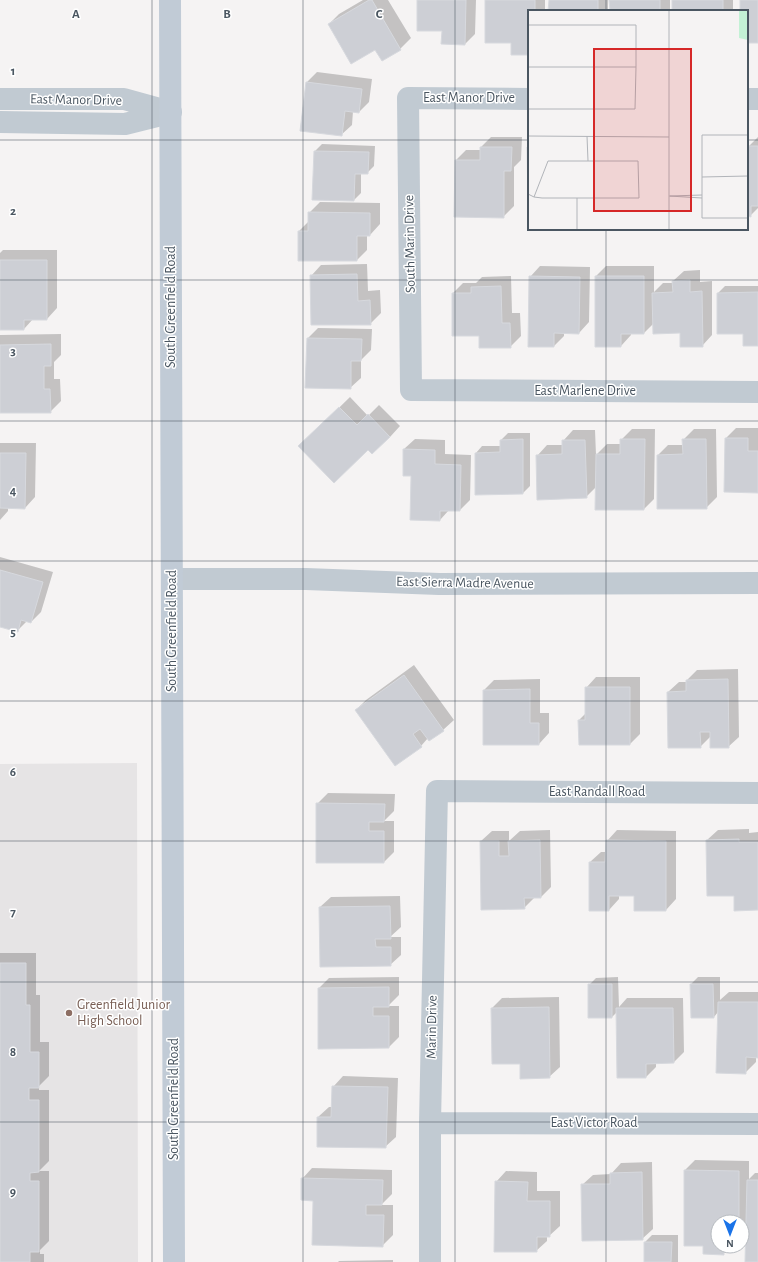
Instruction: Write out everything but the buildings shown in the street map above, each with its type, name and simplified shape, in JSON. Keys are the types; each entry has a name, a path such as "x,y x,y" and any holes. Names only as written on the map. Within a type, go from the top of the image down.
{"main road":[{"name":"South Greenfield Road","path":"170,0 174,1262"}],"street":[{"name":"East Manor Drive","path":"408,98 528,99"},
{"name":"South Marin Drive","path":"408,98 411,390"},
{"name":"East Manor Drive","path":"0,99 124,99 170,112"},
{"name":"East Manor Drive","path":"0,122 125,124 170,112"},
{"name":"East Marlene Drive","path":"411,390 758,392"},
{"name":"East Sierra Madre Avenue","path":"172,579 306,579 439,584 758,583"},
{"name":"East Randall Road","path":"437,791 758,793"},
{"name":"Marin Drive","path":"430,1262 430,1123 437,791"},
{"name":"East Victor Road","path":"430,1123 758,1124"}],"shaded area":[{"name":"Greenfield Junior High School","path":"137,763 138,1262 0,1262 0,764"}],"place":[{"name":"Greenfield Junior High School","path":"69,1013"}]}
